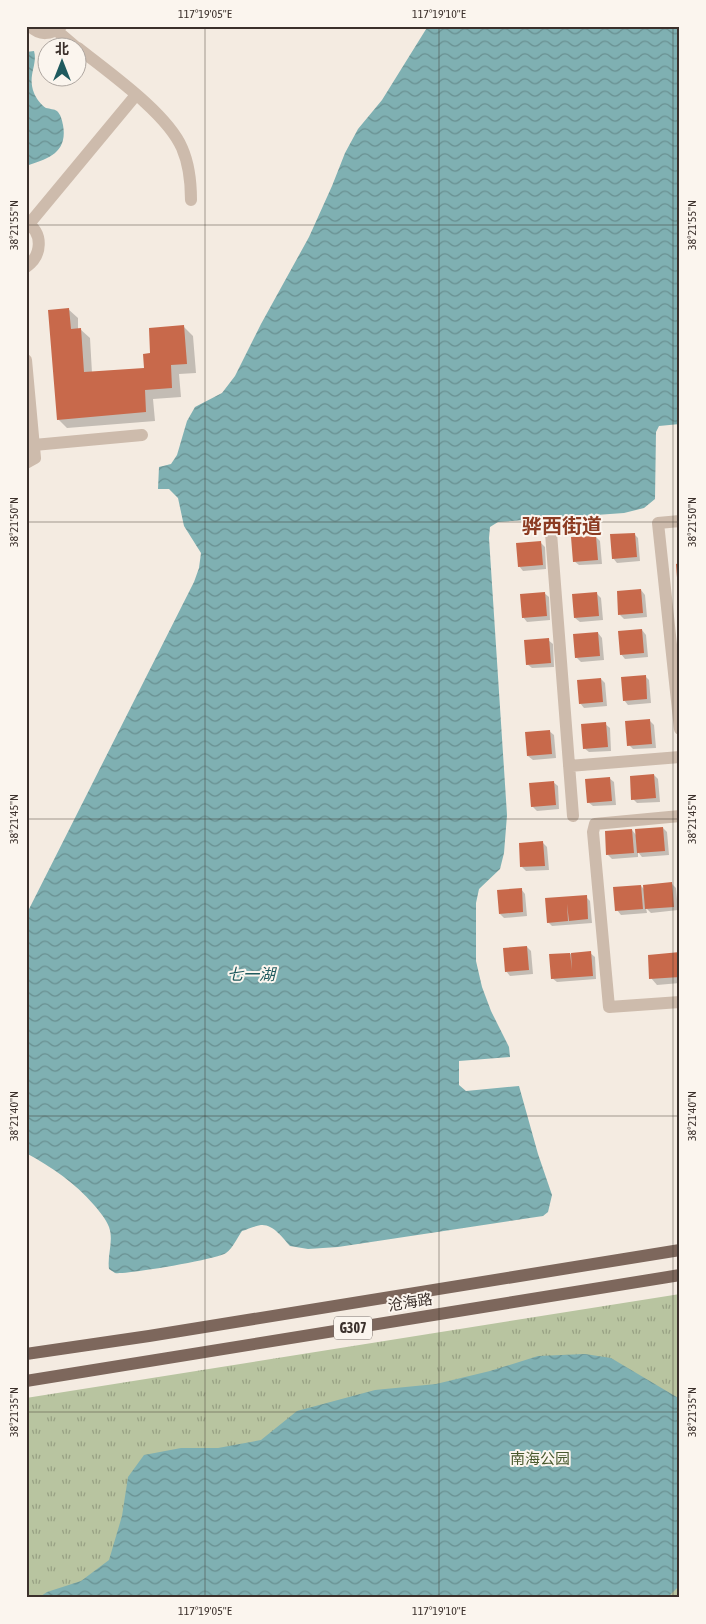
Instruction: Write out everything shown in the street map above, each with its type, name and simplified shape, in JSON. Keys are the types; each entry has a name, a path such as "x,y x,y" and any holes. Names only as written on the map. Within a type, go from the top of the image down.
{"main road":[{"name":"沧海路","path":"26,1354 680,1250"},
{"name":"沧海路","path":"26,1381 680,1275"}],"street":[{"path":"30,26 42,34 49,33 58,28 68,38"},
{"path":"88,57 136,95 170,128 182,148 191,183 191,200"},
{"path":"26,268 36,258 39,244 34,230 28,223 136,95"},
{"path":"26,360 35,458 26,463"},
{"path":"34,444 142,435"},
{"path":"680,521 658,523 680,730"},
{"path":"551,533 573,816"},
{"path":"569,766 680,757"},
{"path":"680,816 595,824 593,832 610,1007 680,1002"}],"green space":[{"name":"南海公园","path":"680,1294 680,1598 26,1598 26,1398"}],"water":[{"name":"七一湖","path":"428,26 680,26 680,424 659,426 656,432 655,499 644,508 624,513 498,522 490,527 489,538 507,815 504,853 500,869 479,889 476,903 476,961 482,987 491,1011 509,1047 510,1057 459,1061 459,1085 466,1091 519,1086 538,1154 552,1195 548,1212 543,1216 338,1247 308,1249 290,1246 274,1229 261,1225 242,1231 233,1246 226,1253 219,1256 152,1269 115,1273 109,1269 110,1232 108,1224 102,1215 71,1182 26,1153 26,915 194,582 199,568 201,553 184,526 178,498 169,489 158,489 159,467 171,464 177,455 187,421 195,407 222,393 235,376 309,237 345,153 358,129 382,100"},
{"path":"34,51 35,61 32,87 34,93 44,107 56,110 62,121 64,135 55,153 42,161 26,166 26,52"},
{"name":"南海公园","path":"585,1354 611,1358 680,1399 680,1585 667,1598 38,1598 47,1592 81,1581 109,1560 122,1516 128,1477 144,1455 181,1448 218,1448 261,1440 297,1411 375,1390 436,1384 490,1371 538,1356"}],"building":[{"path":"69,308 71,329 81,328 84,372 144,368 143,354 150,353 149,328 184,325 187,364 171,365 172,388 145,390 146,412 57,420 48,310"},
{"path":"635,533 637,557 612,559 610,534"},
{"path":"596,536 598,560 573,562 571,537"},
{"path":"541,541 543,565 518,567 516,543"},
{"path":"680,563 680,591 678,591 676,564"},
{"path":"641,589 643,613 618,615 617,591"},
{"path":"545,592 547,616 522,618 520,594"},
{"path":"597,592 599,616 574,618 572,594"},
{"path":"642,629 644,653 620,655 618,631"},
{"path":"598,632 600,656 575,658 573,634"},
{"path":"549,638 551,663 526,665 524,640"},
{"path":"646,675 647,699 623,701 621,677"},
{"path":"601,678 603,702 579,704 577,680"},
{"path":"650,719 652,744 627,746 625,721"},
{"path":"606,722 608,747 583,749 581,724"},
{"path":"550,730 552,754 527,756 525,732"},
{"path":"654,774 656,798 631,800 630,776"},
{"path":"610,777 612,801 587,803 585,779"},
{"path":"554,781 556,805 531,807 529,783"},
{"path":"663,827 665,851 637,853 635,829"},
{"path":"632,829 634,853 606,855 605,831"},
{"path":"543,841 545,866 520,867 519,843"},
{"path":"672,882 674,907 645,909 643,885"},
{"path":"641,885 643,909 615,911 613,887"},
{"path":"522,888 523,912 499,914 497,890"},
{"path":"587,895 588,919 569,921 567,904 568,921 547,923 545,898"},
{"path":"527,946 529,970 505,972 503,948"},
{"path":"591,951 593,976 551,979 549,954 570,953 572,970 571,953"},
{"path":"680,952 680,977 649,979 648,955"}],"district":[{"name":"骅西街道","path":"562,525"}]}
